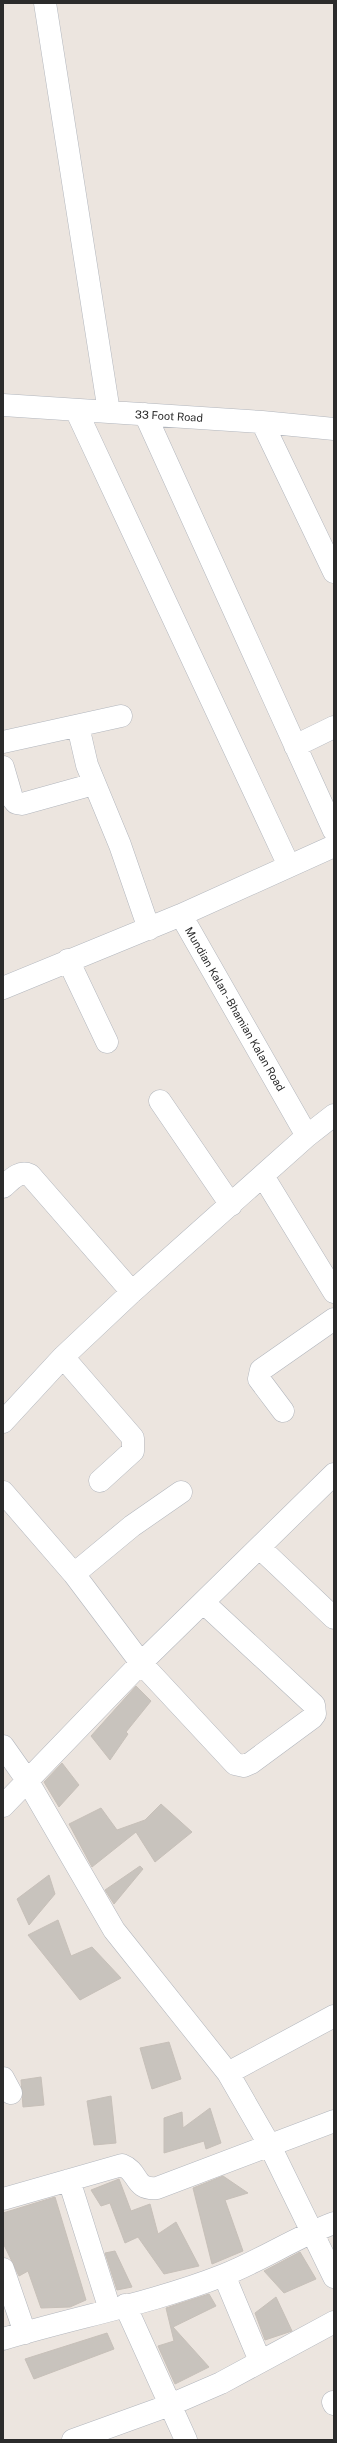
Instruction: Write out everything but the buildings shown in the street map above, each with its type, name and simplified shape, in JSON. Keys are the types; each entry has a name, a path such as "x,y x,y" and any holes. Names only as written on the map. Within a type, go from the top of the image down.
{"street":[{"path":"45,3 109,412"},
{"name":"33 Foot Road","path":"3,405 262,422 334,429"},
{"path":"76,410 289,866"},
{"path":"145,414 334,831"},
{"path":"262,422 334,572"},
{"path":"3,742 121,716"},
{"path":"78,726 87,765 120,845 149,928"},
{"path":"295,746 334,727"},
{"path":"3,768 12,798 16,803 22,804 94,784"},
{"path":"181,915 334,846"},
{"name":"Mundian Kalan - Bhamian Kalan Road","path":"3,988 68,960 181,915 307,1136"},
{"path":"68,960 106,1042"},
{"path":"160,1102 231,1205"},
{"path":"3,1420 64,1357 132,1292 307,1136 334,1115"},
{"path":"3,1187 19,1174 25,1173 30,1175 132,1292"},
{"path":"263,1176 334,1292"},
{"path":"283,1411 259,1378 261,1370 334,1319"},
{"path":"64,1357 133,1438 133,1450 100,1481"},
{"path":"3,1806 141,1663 204,1603 334,1474"},
{"path":"3,1492 74,1574 141,1663 235,1764 244,1766 251,1763 312,1718 315,1714 314,1705 204,1603"},
{"path":"74,1574 132,1526 181,1492"},
{"path":"260,1548 334,1618"},
{"path":"3,1746 27,1780 114,1930 228,2073 270,2146 334,2277"},
{"path":"228,2073 334,2016"},
{"path":"3,2199 122,2165 130,2168 140,2185 147,2189 157,2188 334,2121"},
{"path":"68,2180 118,2307 170,2405 186,2440"},
{"path":"3,2339 118,2307 224,2275 259,2260 311,2232 334,2223"},
{"path":"3,2269 25,2333"},
{"path":"224,2275 260,2361"},
{"path":"73,2440 170,2405 221,2383 334,2322"}]}
